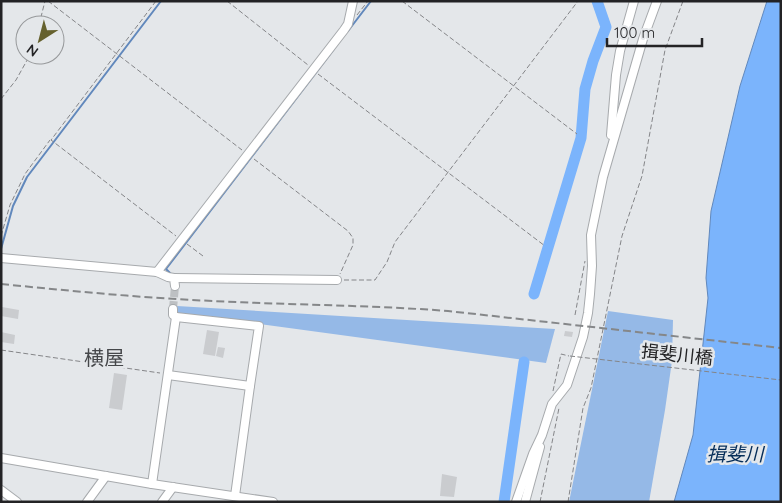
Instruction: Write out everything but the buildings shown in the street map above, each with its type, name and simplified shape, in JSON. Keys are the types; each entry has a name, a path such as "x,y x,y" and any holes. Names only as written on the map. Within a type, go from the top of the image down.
{"street":[{"path":"157,272 348,24 352,1"},
{"path":"610,149 616,75 620,51 634,1"},
{"path":"525,502 552,404 567,386 575,365 588,313 592,266 591,235 610,149 656,1"},
{"path":"1,258 157,272 175,282 337,280"},
{"path":"152,484 168,374 174,313 260,326 235,496"},
{"path":"168,374 250,386"},
{"path":"516,502 533,454 542,435"},
{"path":"1,458 152,484 273,502"},
{"path":"87,502 106,476"},
{"path":"162,502 173,487"},
{"path":"1,490 17,502"}],"path":[{"path":"42,15 47,1 348,231 353,238 353,245 337,280 375,280 387,262 395,242 578,1"},
{"path":"1,236 10,205 25,174 156,1"},
{"path":"226,1 545,246"},
{"path":"348,24 368,1"},
{"path":"402,1 577,134"},
{"path":"568,502 583,408 591,388 622,236 642,176 665,50 683,1"},
{"path":"1,99 16,80 24,65"},
{"path":"51,140 203,256"},
{"path":"575,315 585,260"},
{"path":"1,350 168,374"},
{"name":"揖斐川橋","path":"552,404 561,354 781,380"},
{"path":"540,502 562,392"}],"shaded area":[{"path":"177,306 555,329 546,363 178,313"},
{"path":"608,311 673,320 672,361 649,502 569,502"}],"water":[{"name":"揖斐川","path":"767,1 781,1 781,502 674,502 693,435 708,298 706,278 711,211 740,86"}],"waterway":[{"path":"1,249 13,206 27,177 161,1"},
{"path":"348,31 371,1"},
{"path":"534,294 581,138 585,89 606,27 597,1"},
{"path":"172,275 166,269 334,49"},
{"path":"504,502 524,362"}],"tunnel":[{"path":"173,309 175,286"}],"railway":[{"path":"1,284 186,300 389,307 448,311 781,348"}],"district":[{"name":"横屋","path":"104,358"}]}
